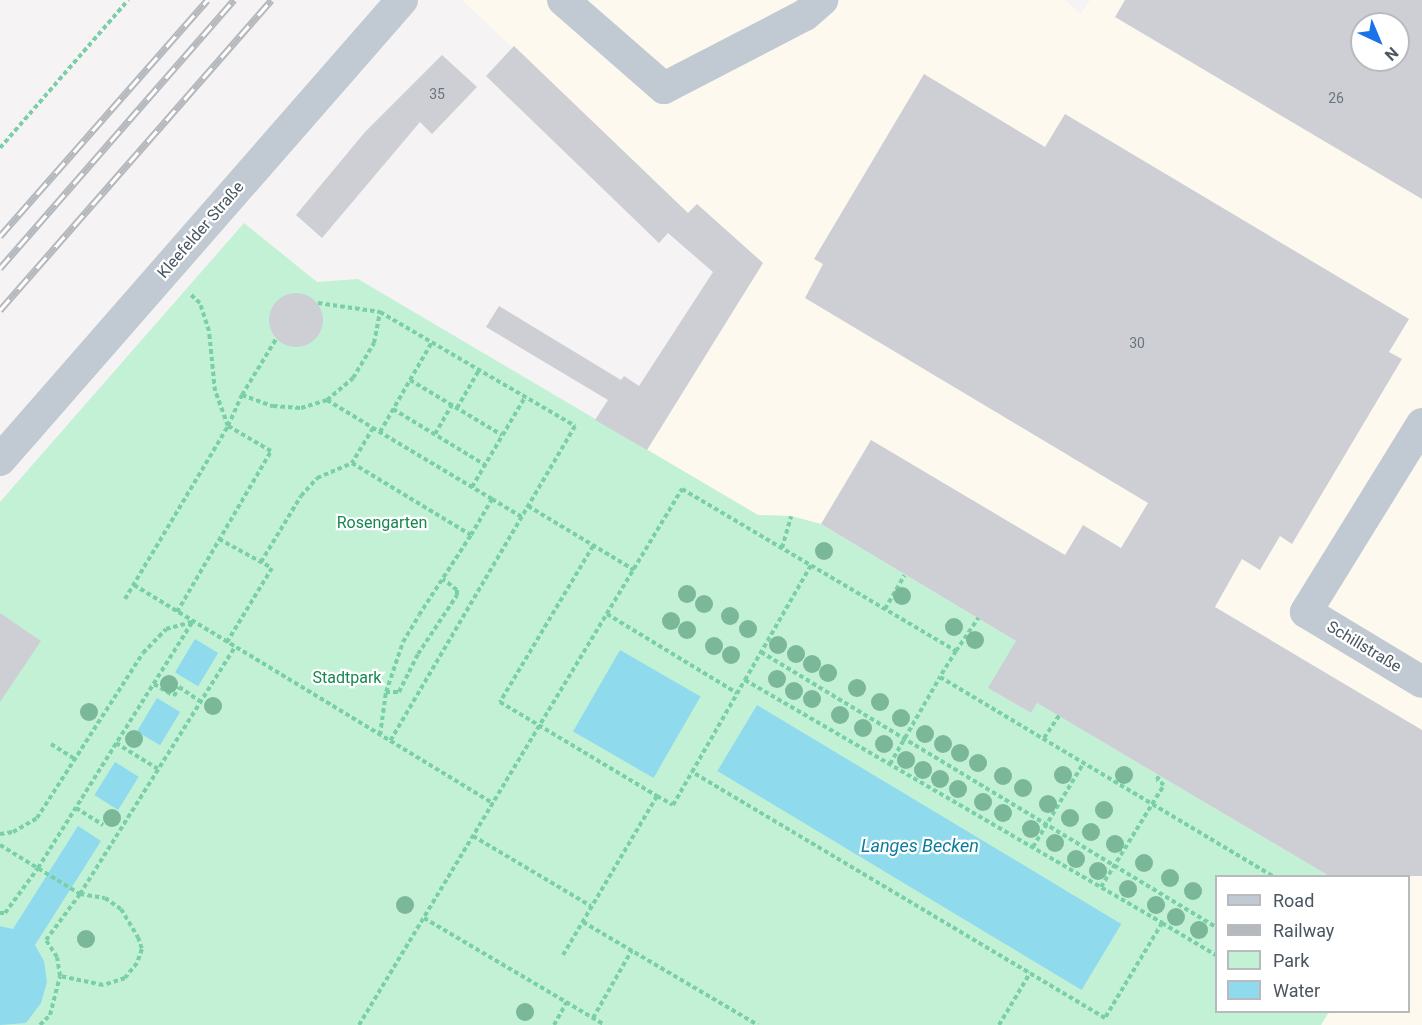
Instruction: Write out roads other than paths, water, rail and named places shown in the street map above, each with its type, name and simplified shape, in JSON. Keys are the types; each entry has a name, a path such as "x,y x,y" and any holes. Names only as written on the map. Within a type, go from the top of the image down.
{"street":[{"name":"Kleefelder Straße","path":"0,460 402,0"},
{"path":"563,0 664,88 805,15 822,0"},
{"name":"Schillstraße","path":"1422,424 1306,612 1422,682"}],"water":[{"path":"195,639 218,653 198,686 175,672"},
{"path":"620,650 701,696 654,778 573,731"},
{"path":"157,698 180,712 160,745 137,731"},
{"name":"Langes Becken","path":"757,705 1121,924 1082,990 717,771"},
{"path":"115,762 139,777 118,810 94,795"},
{"path":"78,826 101,841 35,945 44,961 47,982 41,1003 26,1023 0,1025 0,926 13,929"}],"railway":[{"path":"0,236 207,0"},
{"path":"0,268 234,0"},
{"path":"0,310 271,0"}],"park label":[{"name":"Rosengarten","path":"382,523"},
{"name":"Stadtpark","path":"347,678"}]}
